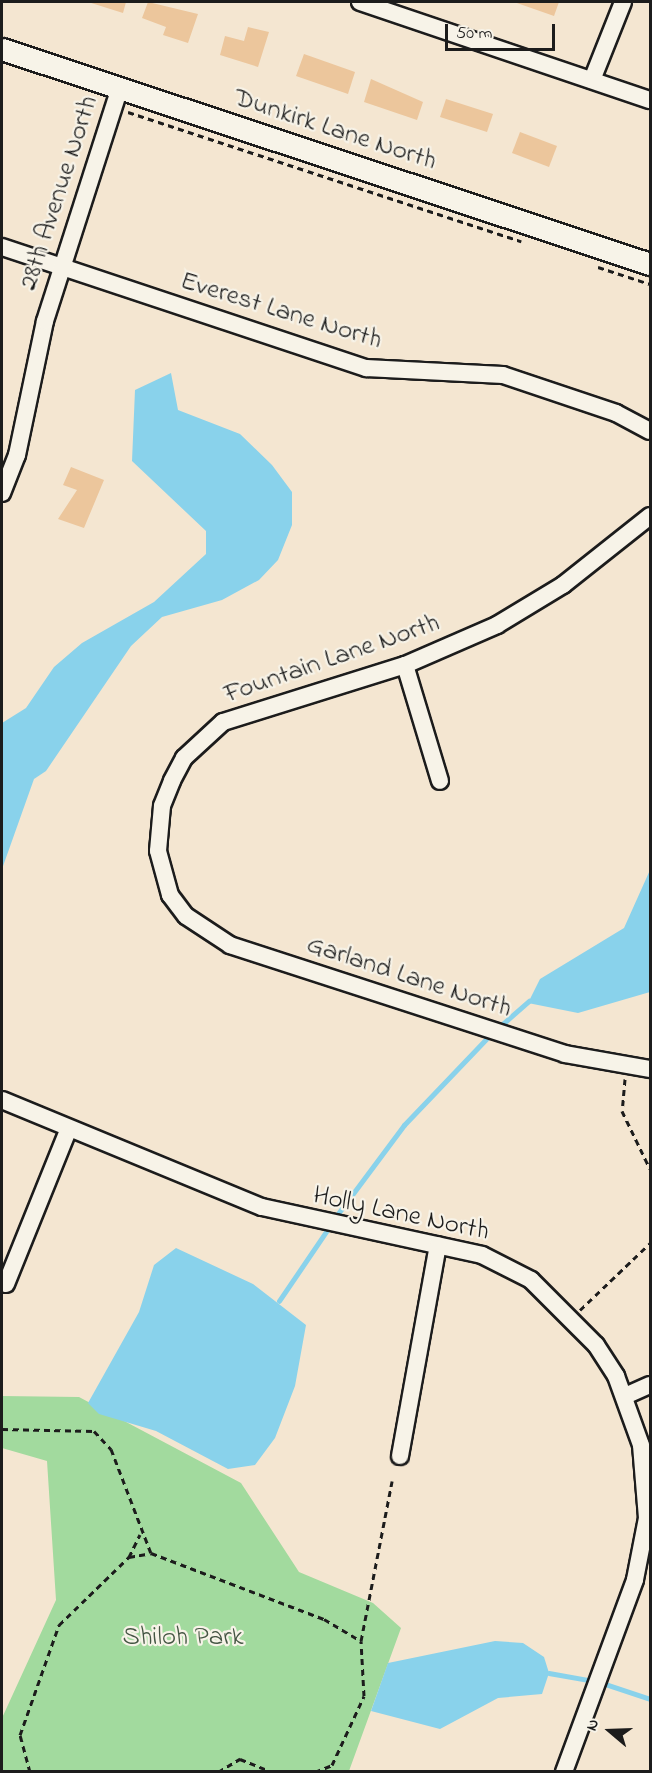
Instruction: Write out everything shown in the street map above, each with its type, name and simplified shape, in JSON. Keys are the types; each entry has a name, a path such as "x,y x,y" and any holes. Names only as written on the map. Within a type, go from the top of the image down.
{"street":[{"path":"592,80 623,2"},
{"path":"371,3 651,100"},
{"name":"Dunkirk Lane North","path":"2,49 117,98 651,264"},
{"name":"28th Avenue North","path":"2,493 17,455 61,270 117,98"},
{"name":"Everest Lane North","path":"2,248 61,270 184,305 366,368 468,370 537,384 651,431"},
{"name":"Fountain Lane North","path":"170,896 158,851 162,806 184,758 201,738 247,711 405,665 532,606 651,516"},
{"path":"405,665 440,782"},
{"name":"Garland Lane North","path":"170,896 186,916 230,945 565,1054 626,1067 651,1069"},
{"name":"Holly Lane North","path":"2,1100 262,1207 438,1245 507,1266 572,1318 596,1345 625,1396 646,1482 646,1555 564,1772"},
{"path":"6,1284 69,1128"},
{"path":"400,1456 438,1245"},
{"path":"625,1396 651,1385"}],"path":[{"path":"117,98 529,244"},
{"path":"585,262 651,284"},
{"path":"626,1067 622,1111 651,1169"},
{"path":"572,1318 651,1243"},
{"path":"2,1429 94,1431 111,1449 140,1533 151,1553"},
{"path":"315,1772 332,1765 364,1696 361,1641 392,1481"},
{"path":"30,1772 20,1735 59,1625 129,1557 140,1533"},
{"path":"129,1557 151,1553 324,1619 361,1641"},
{"path":"218,1772 240,1759 273,1772"}],"green space":[{"name":"Shiloh Park","path":"2,1396 79,1397 241,1483 299,1572 373,1603 401,1628 349,1771 2,1772 2,1718 56,1600 47,1461 2,1448"}],"water":[{"path":"171,373 178,410 240,434 272,465 292,492 292,525 278,560 259,580 222,600 162,617 131,646 46,771 34,779 2,869 2,723 26,708 54,667 82,643 154,602 206,554 206,531 132,461 135,390"},
{"path":"650,870 650,992 578,1013 528,1003 540,979 624,928"},
{"path":"176,1248 253,1284 306,1325 295,1386 275,1438 255,1465 228,1469 156,1431 99,1414 88,1403 139,1312 154,1265"},
{"path":"495,1641 523,1643 544,1657 549,1673 542,1694 498,1698 440,1729 371,1711 388,1663"}],"building":[{"path":"88,2 126,2 123,13"},
{"path":"148,2 198,14 188,43 163,35 166,27 142,18"},
{"path":"514,2 559,2 554,16"},
{"path":"248,27 269,32 258,67 220,55 225,36 244,41"},
{"path":"304,54 355,72 348,94 296,76"},
{"path":"371,79 423,102 417,120 364,102"},
{"path":"446,99 493,114 487,132 440,117"},
{"path":"520,132 557,146 549,167 512,153"},
{"path":"71,467 104,480 84,528 58,519 77,490 63,485"}],"waterway":[{"path":"498,1028 529,1001"},
{"path":"334,1219 404,1125 491,1034"},
{"path":"279,1301 330,1226"},
{"path":"549,1673 594,1681"},
{"path":"602,1683 650,1699"}]}
